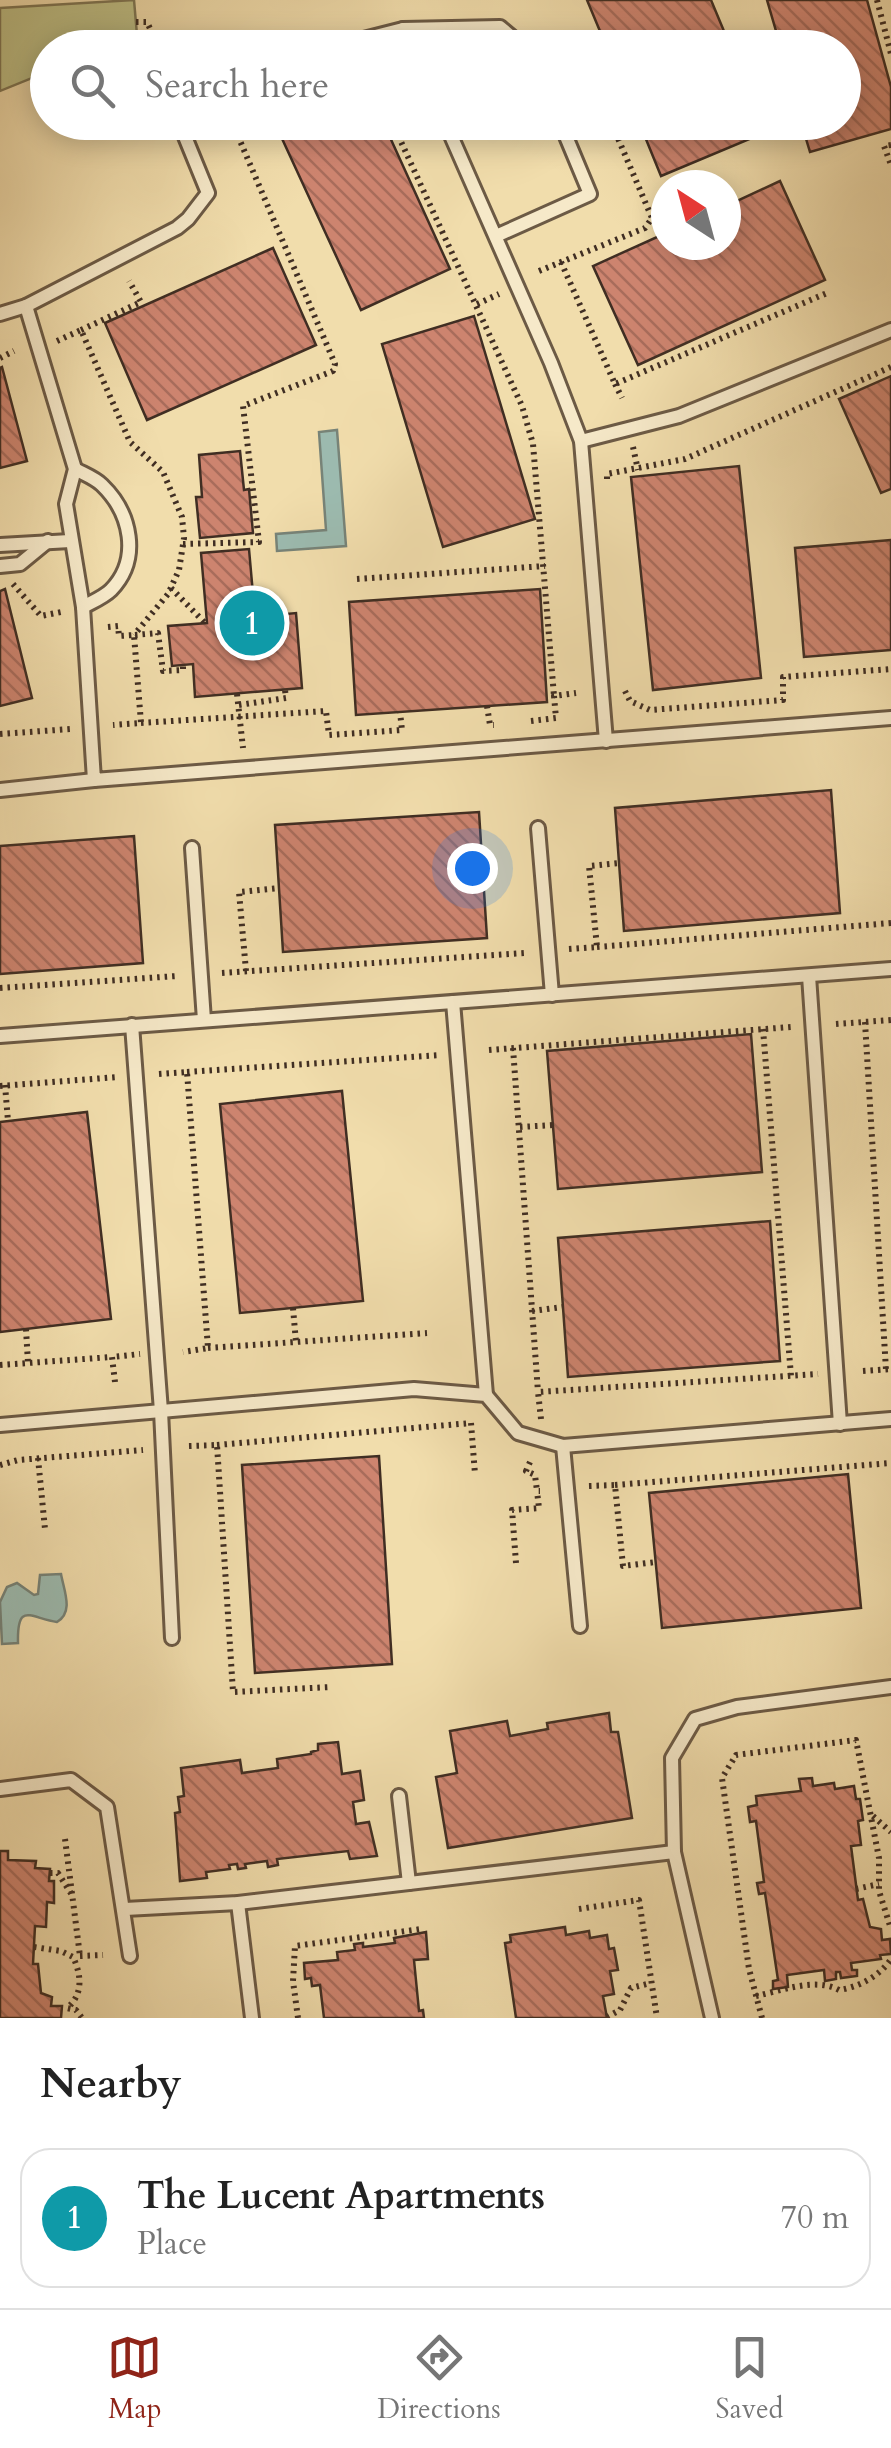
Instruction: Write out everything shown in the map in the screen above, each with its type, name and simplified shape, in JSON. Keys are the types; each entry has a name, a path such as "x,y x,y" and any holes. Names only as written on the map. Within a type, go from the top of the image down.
{"lane":[{"path":"399,30 504,30"},
{"path":"0,314 26,306 188,219 208,194 186,140"},
{"path":"453,140 582,442 606,741"},
{"path":"496,236 590,194 568,140"},
{"path":"26,306 75,469 66,504 84,606 94,780"},
{"path":"582,442 679,416 891,330"},
{"path":"75,469 100,483 124,511 130,542 127,566 110,591 84,606"},
{"path":"0,545 70,540"},
{"path":"4,572 48,542"},
{"path":"0,790 891,718"},
{"path":"538,828 552,994"},
{"path":"192,848 204,1020"},
{"path":"0,1036 891,969"},
{"path":"809,976 840,1424"},
{"path":"454,1002 486,1396 518,1433 564,1446 891,1419"},
{"path":"132,1026 161,1411 172,1638"},
{"path":"0,1425 414,1389 486,1396"},
{"path":"564,1446 580,1626"},
{"path":"712,2018 674,1852 672,1758 695,1719 737,1707 891,1687"},
{"path":"0,1789 72,1780 107,1807 130,1956"},
{"path":"399,1796 409,1883"},
{"path":"125,1908 238,1902 674,1852"},
{"path":"238,1902 252,2018"}],"path":[{"path":"878,0 891,54"},
{"path":"136,22 147,22 151,30"},
{"path":"183,544 259,542 243,406 333,371 335,364 239,140"},
{"path":"400,140 522,406 533,444 556,718 522,722"},
{"path":"540,271 645,228 652,218 619,140"},
{"path":"891,145 884,146 891,165"},
{"path":"561,262 622,398"},
{"path":"58,341 140,302 129,281"},
{"path":"615,384 826,293"},
{"path":"477,304 499,294"},
{"path":"81,330 130,442 162,472 173,489 182,517 179,570 171,588 134,635 140,723"},
{"path":"0,358 14,351"},
{"path":"608,493 607,474 684,459 891,367"},
{"path":"632,443 638,470"},
{"path":"357,579 544,566"},
{"path":"4,572 41,616 60,612"},
{"path":"171,588 205,623"},
{"path":"108,627 118,626 119,636 158,634 162,672 183,670 183,664"},
{"path":"622,676 630,701 650,710 783,700 783,676 891,669"},
{"path":"239,705 286,698 285,690"},
{"path":"554,696 576,693"},
{"path":"237,694 244,770"},
{"path":"488,706 490,725 504,724"},
{"path":"113,726 326,711 329,735 402,730 400,712"},
{"path":"0,734 72,729"},
{"path":"597,946 589,866 619,862"},
{"path":"246,972 239,892 279,888"},
{"path":"568,949 891,922"},
{"path":"220,974 525,953"},
{"path":"0,988 177,976"},
{"path":"836,1024 891,1020"},
{"path":"864,1022 889,1369 864,1371"},
{"path":"489,1050 791,1027"},
{"path":"763,1029 791,1376"},
{"path":"513,1048 541,1420"},
{"path":"159,1074 444,1054"},
{"path":"187,1072 208,1348"},
{"path":"8,1121 2,1086 120,1077"},
{"path":"520,1128 553,1125"},
{"path":"532,1311 564,1306"},
{"path":"294,1308 296,1342"},
{"path":"26,1329 28,1363"},
{"path":"183,1352 427,1333"},
{"path":"0,1365 142,1354"},
{"path":"112,1357 115,1382"},
{"path":"538,1392 818,1374"},
{"path":"189,1446 471,1423 475,1474"},
{"path":"216,1445 232,1692 332,1687"},
{"path":"0,1464 145,1450"},
{"path":"38,1458 44,1529"},
{"path":"516,1563 512,1510 539,1508 541,1491 535,1475 526,1471 530,1462"},
{"path":"589,1486 891,1464"},
{"path":"616,1485 623,1566 656,1562"},
{"path":"762,2018 740,1912 722,1778 736,1754 856,1740 872,1816 884,1912 891,1929"},
{"path":"872,1816 891,1832"},
{"path":"65,1839 80,1984 76,2001 66,2008 76,2010 82,2018"},
{"path":"50,1873 58,1873 73,1896"},
{"path":"856,1889 879,1884"},
{"path":"579,1909 638,1900 658,2018"},
{"path":"298,2018 294,1946 421,1928"},
{"path":"34,1947 77,1957 103,1955"},
{"path":"756,1996 810,1985 848,1988 880,1975 891,1959"},
{"path":"607,2018 620,2010 631,1988 651,1983"}],"green space":[{"path":"134,0 137,30 30,30 30,79 0,91 0,8"}],"water":[{"path":"337,430 346,546 277,551 276,534 326,530 319,432"},
{"path":"61,1574 67,1601 62,1618 57,1622 27,1615 20,1621 18,1643 2,1644 0,1602 7,1587 17,1583 34,1595 38,1594 40,1575"}],"building":[{"path":"587,0 711,0 724,30 600,30"},
{"path":"767,0 867,0 891,87 891,129 861,138 861,30 776,30"},
{"path":"283,140 391,140 450,269 361,310"},
{"path":"646,140 747,140 675,170 659,170"},
{"path":"806,140 852,140 810,152"},
{"path":"780,181 825,280 638,365 593,266 651,240 651,260 741,260 741,199"},
{"path":"273,248 316,345 147,420 105,323"},
{"path":"474,316 535,519 443,547 382,344"},
{"path":"0,368 27,461 0,468"},
{"path":"891,376 891,489 881,493 839,399"},
{"path":"240,451 253,533 200,538 196,497 202,497 199,455"},
{"path":"739,466 761,678 653,690 631,477"},
{"path":"891,540 891,650 804,657 795,548"},
{"path":"249,549 255,617 296,613 302,688 195,697 193,664 172,666 168,626 207,623 201,553"},
{"path":"5,589 32,698 0,706 0,591"},
{"path":"540,589 547,702 356,715 349,602"},
{"path":"831,790 840,913 624,931 615,808"},
{"path":"479,812 487,938 283,952 275,825"},
{"path":"134,836 143,963 0,974 0,846"},
{"path":"751,1034 762,1172 558,1189 547,1051"},
{"path":"342,1091 363,1301 240,1313 220,1104"},
{"path":"87,1112 111,1319 0,1332 0,1122"},
{"path":"770,1221 780,1361 568,1377 558,1238"},
{"path":"379,1456 392,1664 255,1673 242,1465"},
{"path":"848,1474 861,1608 662,1628 649,1493"},
{"path":"609,1713 611,1732 618,1732 632,1818 448,1848 436,1777 457,1773 450,1731 507,1721 510,1736 548,1729 547,1723"},
{"path":"338,1742 342,1774 360,1771 364,1800 353,1802 356,1824 369,1822 377,1856 350,1859 348,1851 277,1859 278,1865 268,1867 267,1861 238,1869 237,1864 229,1865 230,1869 206,1872 207,1878 180,1881 175,1813 180,1812 178,1797 184,1796 181,1768 240,1760 242,1773 278,1768 277,1759 311,1754 318,1750 318,1744"},
{"path":"812,1778 813,1786 854,1786 856,1799 860,1799 861,1845 851,1846 858,1900 863,1899 870,1927 881,1929 882,1940 890,1939 891,1954 851,1963 857,1976 841,1978 840,1972 836,1972 836,1979 825,1981 824,1970 787,1975 788,1987 773,1989 773,1981 778,1980 765,1893 759,1894 757,1883 764,1882 756,1821 750,1822 748,1807 757,1805 756,1796 801,1791 799,1779"},
{"path":"0,1851 8,1851 8,1860 36,1861 35,1868 50,1869 54,1903 47,1902 46,1927 35,1926 33,1964 38,1964 41,1993 52,1997 51,2006 62,2006 61,2018 0,2018"},
{"path":"565,1927 566,1935 589,1931 590,1938 607,1935 609,1949 614,1948 618,1970 610,1971 614,1994 603,1996 607,2018 516,2018 505,1943 511,1942 510,1935"},
{"path":"426,1932 428,1959 414,1960 419,2011 423,2010 424,2018 324,2018 320,1985 312,1986 311,1978 305,1979 304,1963 338,1960 337,1952 355,1950 354,1944 363,1943 363,1947 395,1943 394,1938"}],"place":[{"name":"The Lucent Apartments","path":"252,623"}]}
